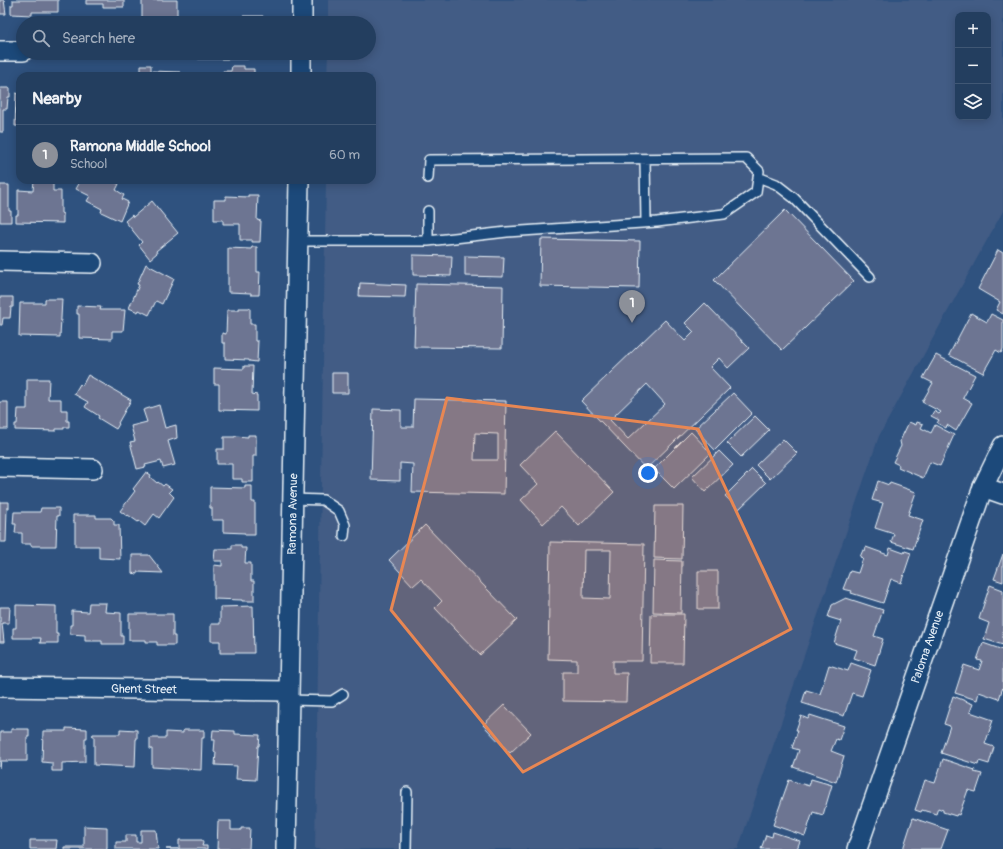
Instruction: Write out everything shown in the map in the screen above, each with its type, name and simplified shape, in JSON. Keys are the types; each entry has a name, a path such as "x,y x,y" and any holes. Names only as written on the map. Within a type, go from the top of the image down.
{"street":[{"path":"302,0 302,16"},
{"path":"0,51 16,51"},
{"path":"301,60 301,72"},
{"name":"Ramona Avenue","path":"286,849 299,184"},
{"path":"0,261 92,263"},
{"name":"Paloma Avenue","path":"857,849 983,487 1003,446"},
{"path":"0,467 93,469"},
{"path":"983,487 1003,494"},
{"name":"Ghent Street","path":"0,687 288,695"}],"lane":[{"path":"645,158 646,222"},
{"path":"298,240 428,241 507,232 646,222 724,214 756,192 759,171 746,158 430,160 428,178"},
{"path":"758,178 776,184 794,198 870,277"},
{"path":"428,211 428,241"},
{"path":"292,499 323,500 339,511 345,526 344,536"},
{"path":"288,695 332,701 343,694"},
{"path":"406,849 407,792"}],"highlighted area":[{"path":"447,398 698,429 791,629 523,772 391,610"}],"shaded area":[{"path":"328,0 1003,0 1003,211 879,436 738,849 315,849 326,184 376,184 376,72 327,72 328,60 376,60 376,16 328,16"}],"building":[{"path":"0,0 4,0 6,14 0,14"},
{"path":"13,0 58,0 58,12 32,12 32,15 11,14 11,5 13,5"},
{"path":"86,0 124,0 124,7 103,7 103,4 86,4"},
{"path":"142,0 177,0 177,16 142,16"},
{"path":"141,65 151,65 151,71 180,72 141,72"},
{"path":"232,66 244,66 244,69 254,69 254,72 223,72 231,71"},
{"path":"0,88 10,88 10,97 8,97 7,109 3,109 3,132 0,132"},
{"path":"16,93 16,126 15,126"},
{"path":"34,184 53,184 53,191 61,191 61,213 63,214 63,223 16,222 16,215 18,215 18,190 33,191"},
{"path":"79,184 119,184 116,190 124,195 122,199 128,202 120,221 101,212 102,209 87,201 90,196 76,189"},
{"path":"0,185 9,185 9,211 11,211 11,222 0,222"},
{"path":"248,195 258,195 257,220 261,221 260,242 240,240 240,224 223,224 223,220 214,220 214,200 226,200 226,196 248,197"},
{"path":"152,201 178,233 156,251 157,253 150,259 139,245 142,242 125,221 132,215 133,217"},
{"path":"785,210 854,281 782,350 714,280"},
{"path":"541,239 640,241 639,288 540,286"},
{"path":"252,247 257,247 257,272 260,272 259,295 251,295 251,293 228,292 228,248 251,249"},
{"path":"998,250 1003,253 1003,314 996,310 1000,302 978,289"},
{"path":"413,255 452,256 451,276 413,275"},
{"path":"465,256 504,257 503,277 465,276"},
{"path":"146,264 174,279 162,304 156,301 149,315 139,310 138,312 129,308"},
{"path":"360,283 406,285 405,297 359,296"},
{"path":"416,284 503,286 502,348 414,347"},
{"path":"0,297 13,297 13,307 11,307 10,318 3,318 2,325 0,325"},
{"path":"45,299 62,299 60,337 19,336 20,303 45,303"},
{"path":"705,303 749,348 728,368 719,358 710,367 730,388 646,469 581,401 665,320 685,341 694,332 685,323","holes":["647,384 665,404 628,439 610,420"]},
{"path":"77,306 101,307 100,310 125,310 123,331 112,331 112,339 79,338 79,314 77,314"},
{"path":"239,308 250,308 250,324 255,324 255,341 258,341 257,362 249,360 225,359 225,343 222,343 222,333 226,334 227,310 239,310"},
{"path":"971,313 987,322 991,314 1003,320 1003,349 1001,353 996,350 983,373 949,355"},
{"path":"936,355 975,375 963,398 972,403 956,431 947,425 946,428 937,423 939,420 931,416 934,411 939,414 941,412 922,402 933,383 923,378"},
{"path":"244,366 253,366 252,394 257,395 257,411 219,410 219,384 214,384 214,368 244,369"},
{"path":"332,373 348,373 348,393 332,393"},
{"path":"88,375 131,400 116,429 98,418 99,416 85,407 88,402 74,394 80,384 82,386"},
{"path":"27,379 49,379 48,399 61,399 61,410 67,410 67,421 69,421 69,427 64,427 64,429 56,429 56,431 15,430 18,409 27,409"},
{"path":"733,393 752,413 715,450 695,429"},
{"path":"414,399 506,401 504,494 412,492 413,464 400,463 400,481 371,480 373,409 401,410 401,427 413,427","holes":["475,433 498,434 498,460 474,460"]},
{"path":"0,402 8,402 8,429 0,429"},
{"path":"159,405 165,428 176,425 177,438 168,441 175,465 163,468 161,461 145,465 146,467 137,469 130,442 135,441 131,426 147,422 143,410"},
{"path":"755,416 769,430 741,457 727,443"},
{"path":"909,422 916,425 917,422 923,424 921,428 931,433 935,425 954,435 940,466 930,462 923,478 898,467 899,465 893,462 901,446 900,441"},
{"path":"555,431 614,492 579,526 561,507 543,524 521,500 538,484 520,465"},
{"path":"691,432 711,453 674,489 654,469"},
{"path":"248,435 256,435 256,456 253,456 253,482 242,482 242,479 232,479 232,464 217,464 217,449 224,449 224,437 248,437"},
{"path":"783,439 797,453 770,479 756,465"},
{"path":"719,451 733,465 705,492 692,477"},
{"path":"752,469 766,483 739,509 725,496"},
{"path":"146,472 151,475 150,477 157,483 158,482 163,486 165,484 172,489 169,492 174,497 159,518 154,514 145,526 139,521 138,522 120,511 135,491 133,489"},
{"path":"878,481 889,485 890,483 916,492 908,515 923,520 913,549 891,542 894,534 875,528 883,503 872,500"},
{"path":"245,486 252,486 252,502 255,502 255,535 223,532 223,520 212,520 212,508 210,508 210,487 245,488"},
{"path":"0,502 9,502 9,508 7,508 6,542 0,542"},
{"path":"655,506 683,506 682,559 654,558"},
{"path":"41,508 59,508 59,516 57,516 56,546 31,546 31,544 22,544 22,533 15,533 16,524 13,524 14,512 40,512"},
{"path":"73,515 96,515 96,518 111,518 114,521 114,525 119,525 120,559 99,558 99,546 75,546 75,522 73,522"},
{"path":"425,525 517,620 480,655 435,608 442,601 421,579 413,586 389,560"},
{"path":"550,542 644,544 642,661 613,661 613,673 627,673 626,702 563,701 563,672 577,672 577,660 548,659","holes":["584,550 611,550 610,599 583,598"]},
{"path":"232,545 241,545 241,548 246,548 245,563 251,563 251,581 254,581 254,601 214,599 214,565 222,566 222,561 214,561 215,549 232,549"},
{"path":"866,547 888,555 890,548 904,553 905,551 911,553 901,583 891,579 883,603 843,589 850,571 858,573 863,558 860,557 863,550 865,551"},
{"path":"1003,554 1003,582 994,579"},
{"path":"132,555 149,555 163,573 132,573"},
{"path":"654,560 682,561 681,613 653,612"},
{"path":"698,571 718,571 718,609 698,609"},
{"path":"990,585 1003,590 1003,645 984,639 989,623 979,619"},
{"path":"846,598 883,610 874,636 883,639 875,665 854,658 857,650 834,643 841,621 828,617 832,605"},
{"path":"89,603 106,603 105,612 121,613 121,636 123,636 123,644 102,644 102,641 85,641 85,635 70,634 70,625 72,625 72,611 88,612"},
{"path":"16,605 56,606 56,634 58,634 58,643 40,643 41,638 13,638 13,628 16,628"},
{"path":"253,606 254,653 220,653 220,641 211,641 211,624 220,624 220,607"},
{"path":"0,607 10,607 9,623 2,623 4,642 0,642"},
{"path":"129,614 173,614 173,636 175,636 175,645 157,645 157,642 146,642 146,640 129,640"},
{"path":"651,614 684,614 683,663 650,663"},
{"path":"983,643 1003,650 1003,687 999,699 979,692 977,700 955,693 964,665 979,670 982,661 977,660"},
{"path":"851,663 871,670 862,696 852,693 844,716 802,703 806,690 820,694 829,665 848,671"},
{"path":"953,696 973,704 970,712 993,720 985,744 994,747 989,764 979,761 978,765 941,753 950,726 944,724"},
{"path":"504,705 531,733 510,753 483,725"},
{"path":"810,715 844,726 839,740 836,739 831,751 844,756 836,782 793,767 799,750 792,748 798,730 796,730 801,716 808,719"},
{"path":"66,728 87,729 87,738 85,738 85,762 62,763 62,771 52,771 52,763 42,762 43,731 66,731"},
{"path":"11,729 29,729 29,737 27,737 27,761 1,761 0,768 0,732 11,732"},
{"path":"120,729 137,730 135,767 94,765 93,734 120,734"},
{"path":"183,730 204,730 204,738 202,738 201,770 152,767 152,749 150,749 150,738 166,738 166,732 183,733"},
{"path":"213,730 235,731 235,734 260,735 256,780 236,779 237,766 215,765 216,752 214,752 215,740 212,740"},
{"path":"943,759 975,770 974,772 982,774 976,792 968,790 959,815 957,814 956,816 943,812 943,810 938,808 936,814 922,810 921,812 915,810 925,780 935,783"},
{"path":"811,779 832,785 823,815 813,812 805,836 773,825 789,780 809,786"},
{"path":"913,818 948,830 941,849 903,849"},
{"path":"218,821 231,821 231,830 250,828 249,849 217,849"},
{"path":"84,826 107,827 107,849 64,849 64,847 84,847"},
{"path":"141,830 156,830 158,849 116,849 116,842 126,842 126,835 136,835 136,842 141,842"},
{"path":"773,832 800,841 797,849 761,849 766,835 772,837"},
{"path":"30,840 57,840 56,849 30,849"},
{"path":"179,840 202,840 202,846 207,846 207,849 179,849"}],"place":[{"name":"Ramona Middle School","path":"632,323"}]}
